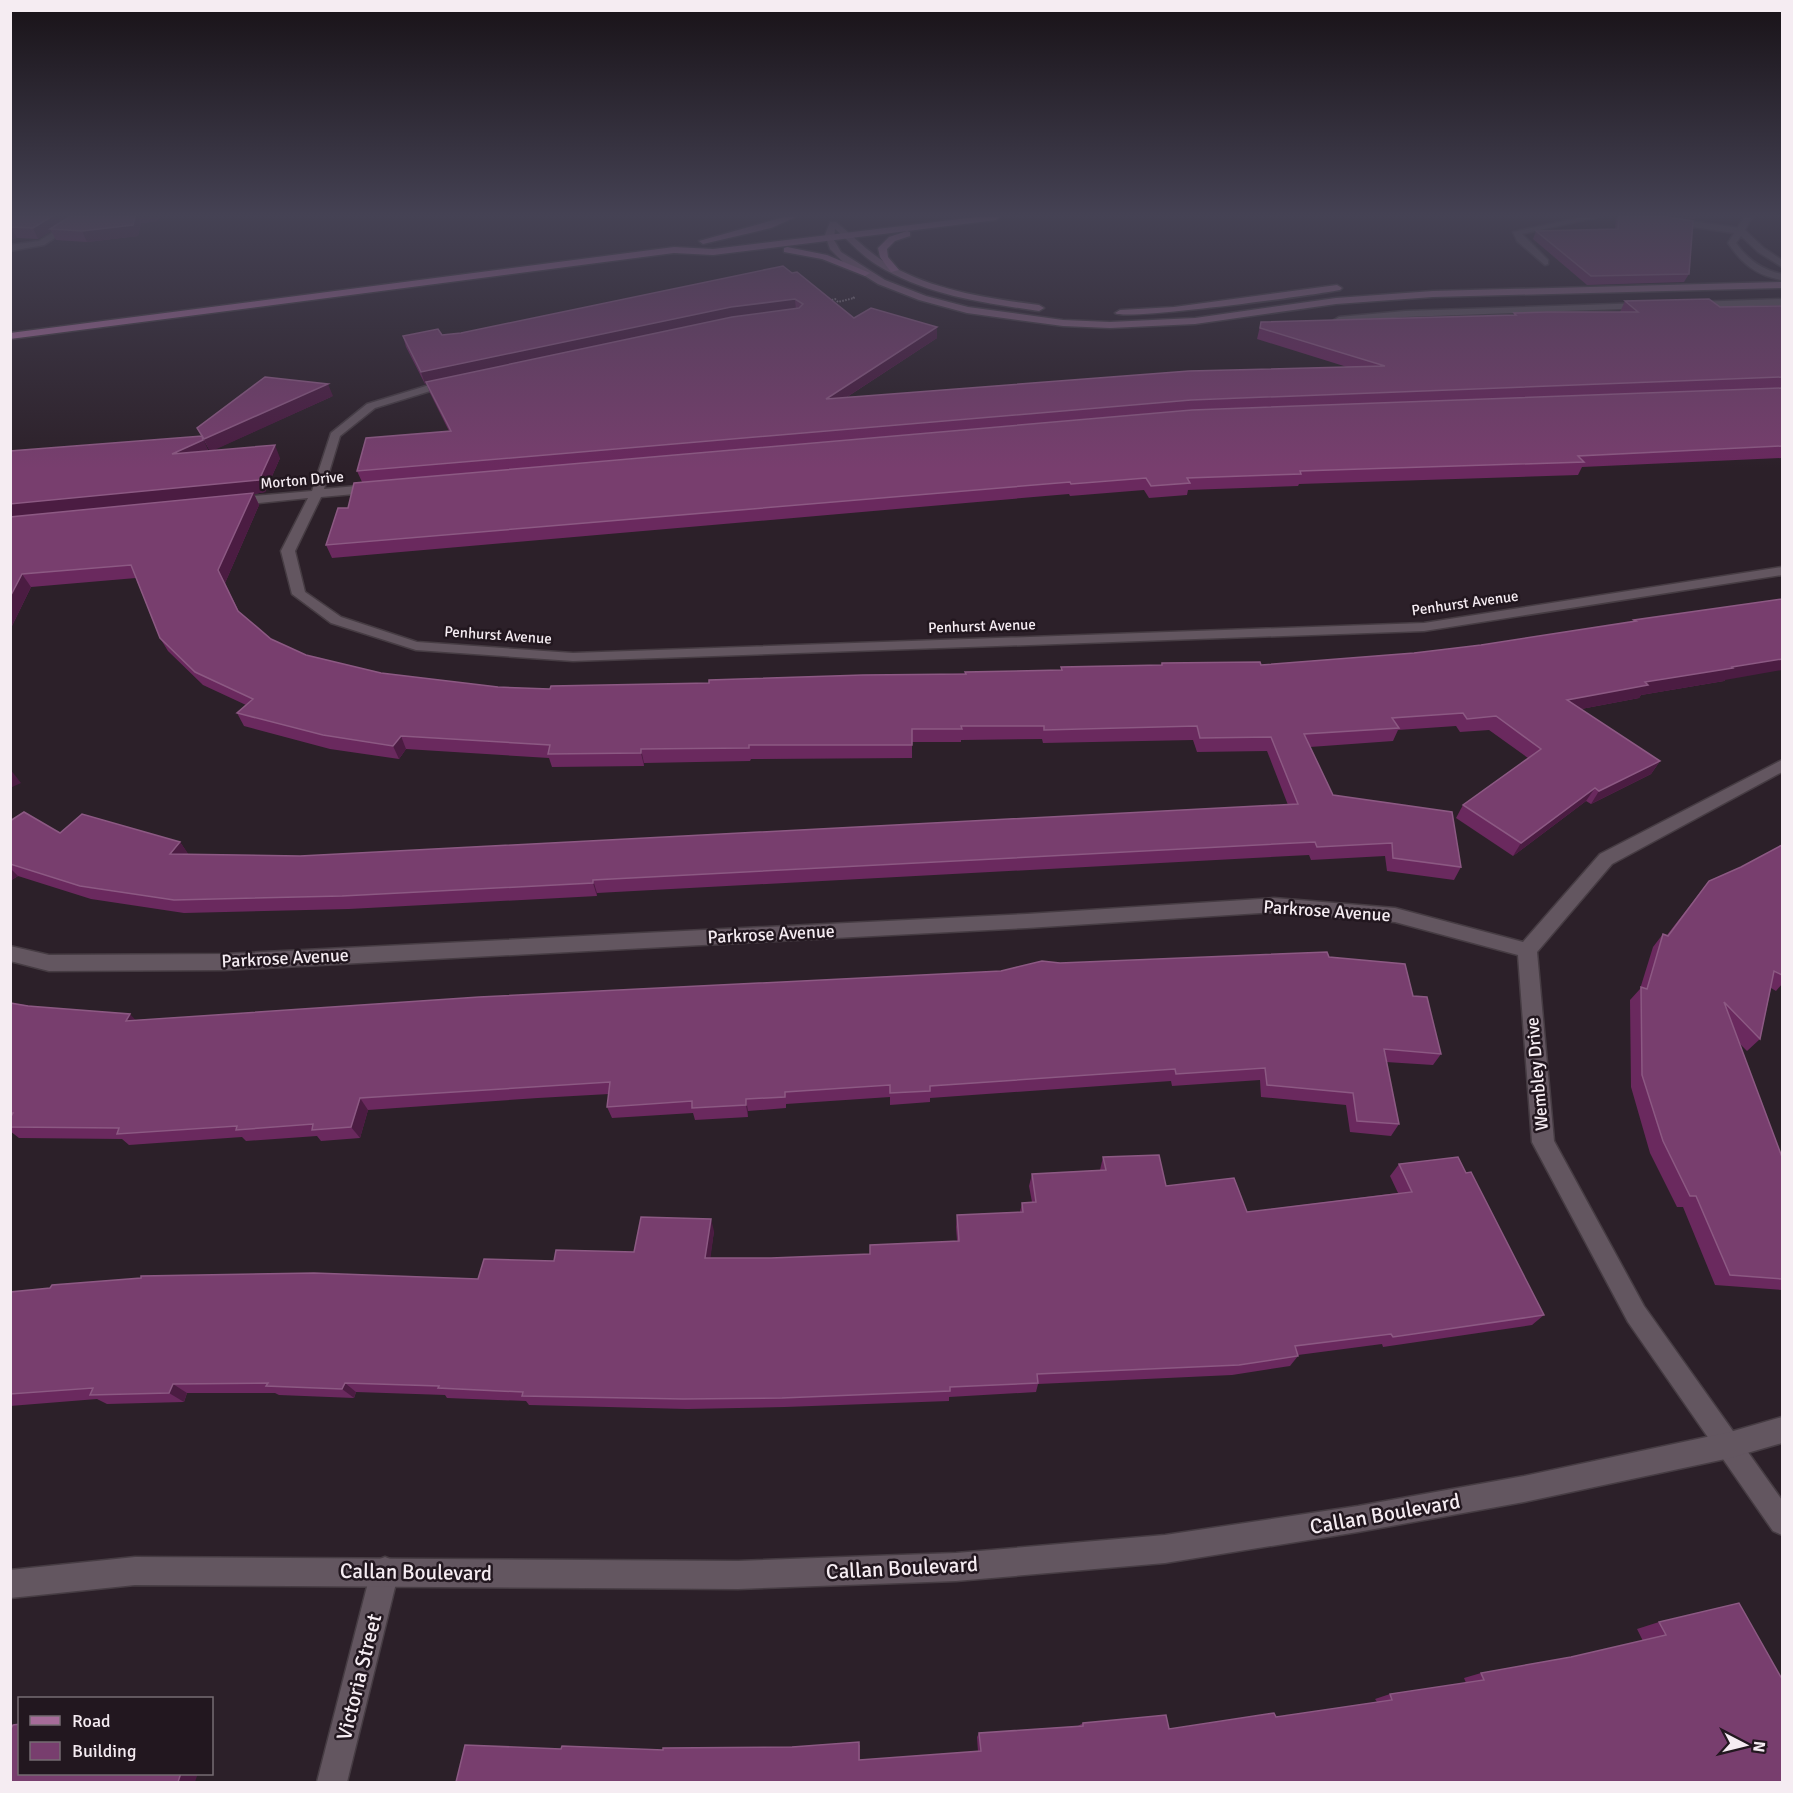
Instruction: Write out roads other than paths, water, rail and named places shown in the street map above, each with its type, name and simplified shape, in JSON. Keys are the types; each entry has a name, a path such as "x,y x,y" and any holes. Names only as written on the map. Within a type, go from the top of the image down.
{"main road":[{"path":"10,336 283,301"},
{"path":"937,301 966,309 1033,320 1103,325 1195,321 1339,301"},
{"path":"999,301 1050,309"},
{"path":"1108,313 1198,308 1240,301"}],"street":[{"path":"1688,305 1782,302"},
{"path":"1339,320 1439,313 1653,306"},
{"name":"Penhurst Avenue","path":"455,381 371,406 334,435 317,493 288,551 299,594 336,620 416,646 573,657 1424,627 1782,571"},
{"name":"Morton Drive","path":"223,503 389,487"},
{"path":"1527,950 1606,859 1782,765"},
{"name":"Parkrose Avenue","path":"10,953 49,963 224,962 1027,921 1274,904 1395,915 1527,950"},
{"name":"Wembley Drive","path":"1527,950 1543,1142 1636,1314 1782,1522"},
{"name":"Callan Boulevard","path":"10,1584 135,1571 738,1575 956,1567 1165,1549 1524,1489 1730,1445 1782,1430"},
{"name":"Victoria Street","path":"332,1782 386,1571"}]}
